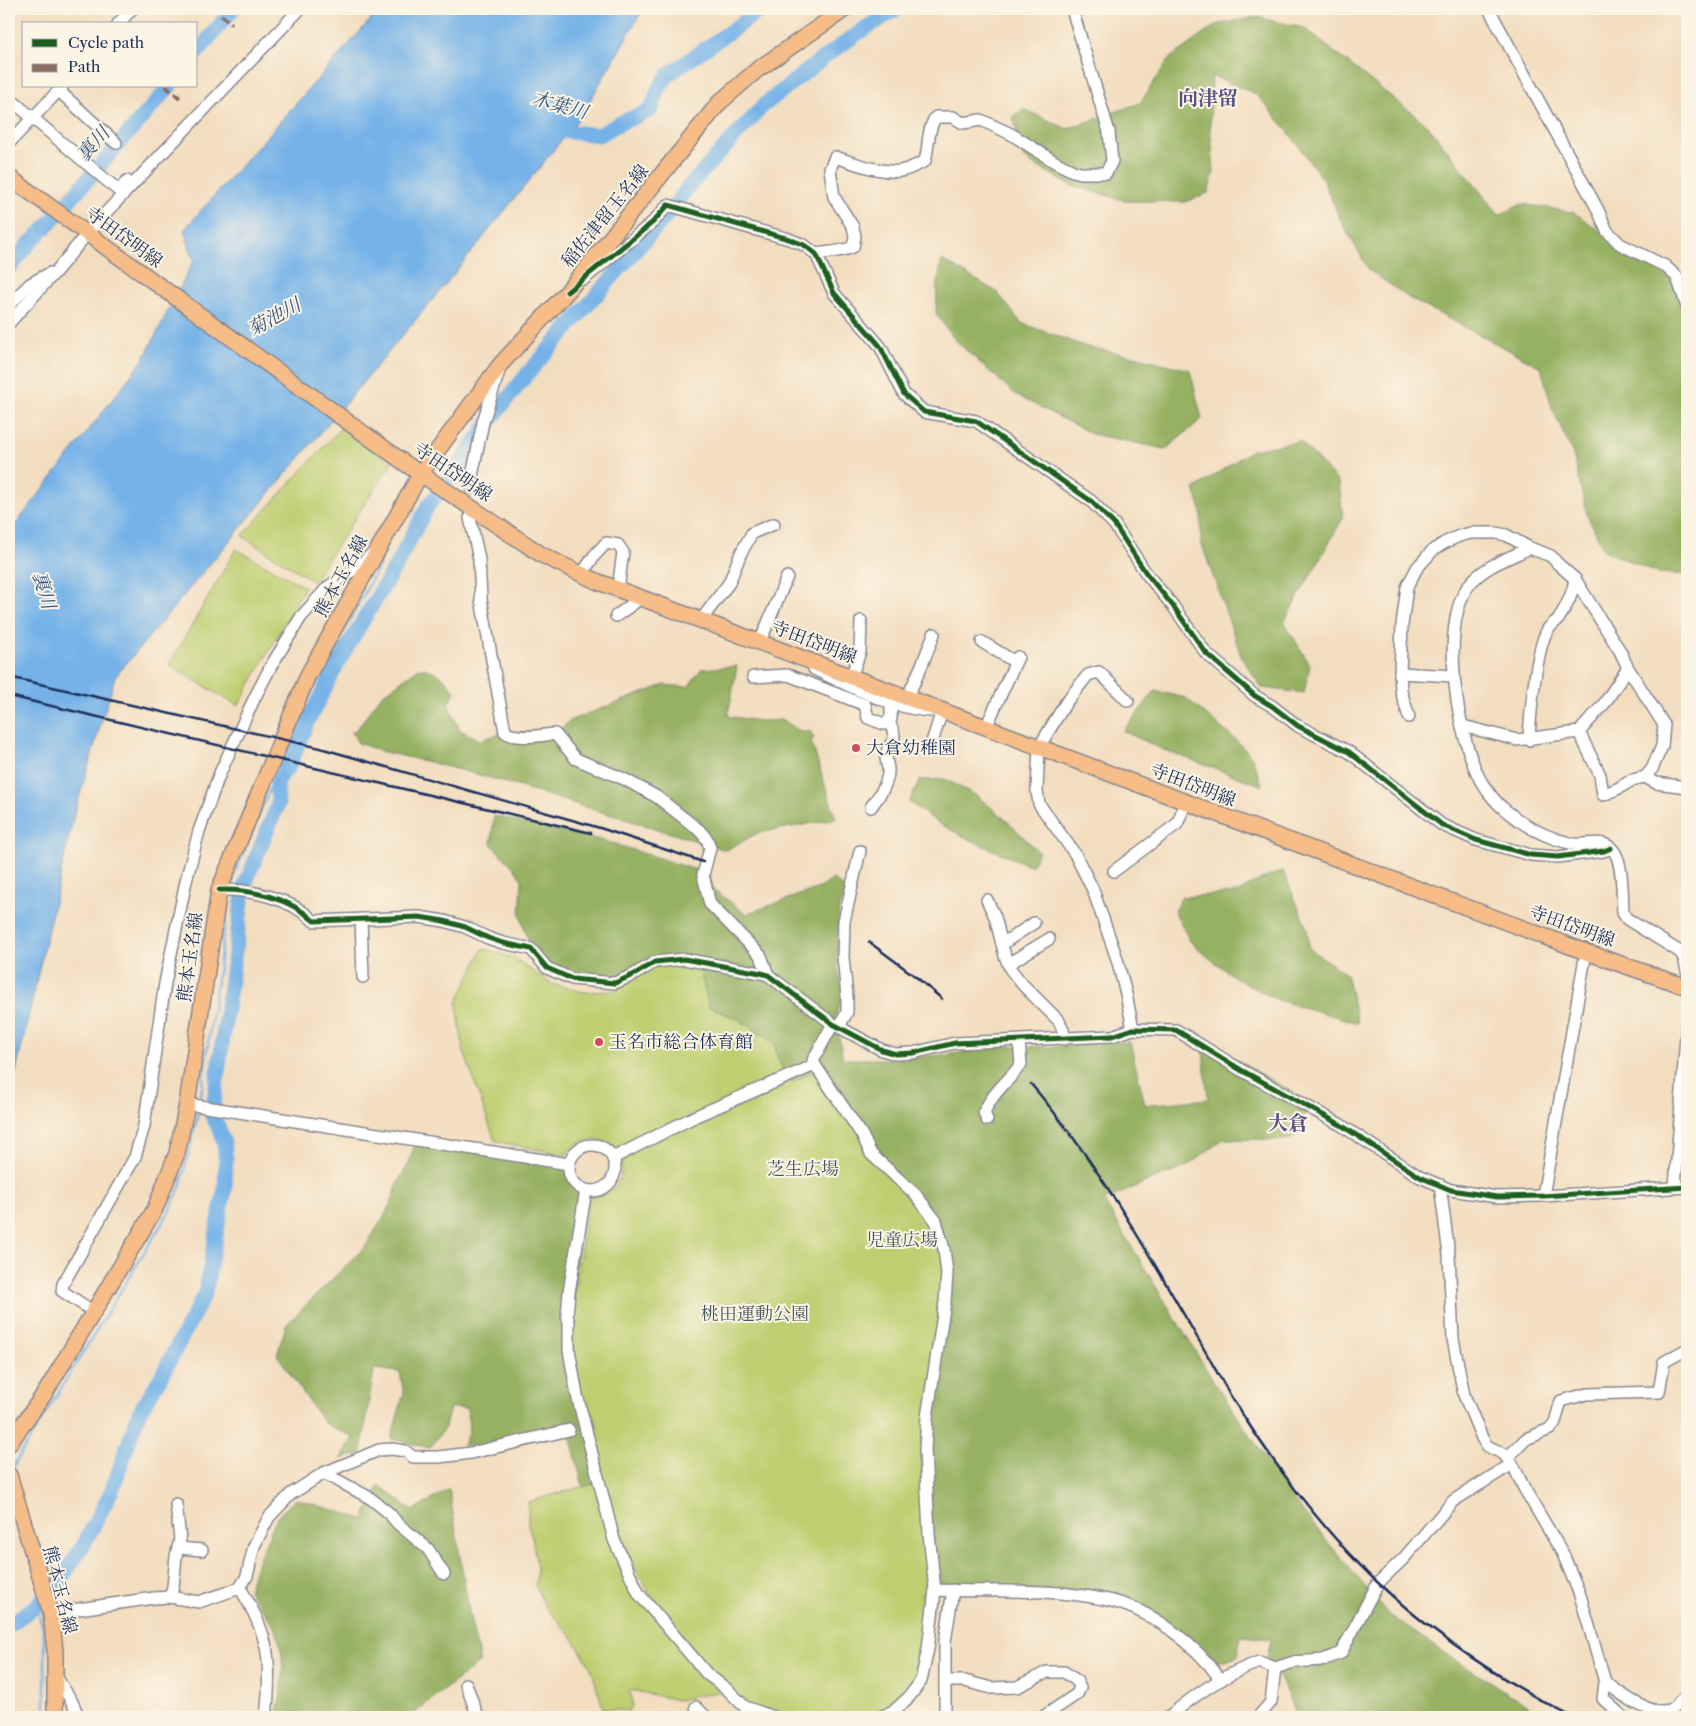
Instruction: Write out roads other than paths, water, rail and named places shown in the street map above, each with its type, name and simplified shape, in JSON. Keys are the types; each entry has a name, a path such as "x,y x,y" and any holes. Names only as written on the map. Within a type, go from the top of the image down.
{"main road":[{"name":"稲佐津留玉名線","path":"421,473 500,365 567,292 720,102 757,70 845,9"},
{"name":"寺田岱明線","path":"9,177 88,231 406,464 542,555 641,598 1586,952 1687,987"},
{"name":"熊本玉名線","path":"9,1444 45,1394 155,1209 195,1106 222,890 308,675 376,550 421,473"},
{"name":"熊本玉名線","path":"9,1475 50,1610 55,1637 55,1717"}],"street":[{"path":"120,22 132,9"},
{"path":"9,323 58,269 88,231 300,9"},
{"path":"816,254 836,250 845,251 853,247 855,236 853,227 834,197 830,169 835,157 878,170 900,171 910,168 925,162 931,127 936,117 953,117 963,122 981,120 1011,134 1073,171 1081,173 1106,173 1112,161 1108,132 1072,9"},
{"path":"1489,9 1598,210 1607,231 1620,244 1665,266 1677,277 1687,307"},
{"path":"9,143 34,119 61,88 116,143"},
{"path":"9,98 115,188"},
{"path":"88,231 94,216 115,188 132,174 143,173"},
{"path":"567,292 653,222 668,205 789,239 804,245 816,254 834,293 880,346 904,394 924,412 976,421 1091,501 1114,524 1146,573 1173,606 1206,653 1255,696 1272,706 1298,726 1349,752 1442,825 1476,840 1531,855 1558,857 1604,851 1611,848"},
{"path":"9,305 30,284 58,269"},
{"path":"472,476 483,422 500,365"},
{"path":"470,518 479,559 481,599 505,732 510,736 555,734 576,759 624,779 657,797 699,830 707,839 710,848 703,875 710,904 760,956 768,975"},
{"path":"701,620 729,583 740,553 752,533 774,524"},
{"path":"1409,717 1401,691 1400,673 1402,625 1407,587 1417,568 1432,551 1444,543 1459,536 1496,533 1506,535 1530,548 1551,556 1575,579 1664,725 1662,746 1652,769 1645,777 1632,780 1602,796 1600,775 1579,732"},
{"path":"582,574 594,556 606,543 618,545 623,552 618,589"},
{"path":"1530,548 1481,572 1468,586 1462,598 1455,622 1453,676 1471,756 1481,782 1490,795 1504,809 1542,835 1576,844 1602,843 1611,848 1618,856 1620,865 1623,913 1627,919 1680,952 1684,958 1687,971"},
{"path":"94,1312 62,1290 63,1284 135,1157 144,1126 165,983 186,881 199,831 220,773 258,690 301,617 328,587 356,568 376,550"},
{"path":"760,642 787,576"},
{"path":"1528,740 1539,654 1548,630 1558,619 1569,600 1575,579"},
{"path":"616,616 641,598"},
{"path":"851,676 860,652 861,622"},
{"path":"907,698 934,634"},
{"path":"982,642 1016,659 986,727"},
{"path":"792,654 808,667 874,696 929,711 942,711 932,742"},
{"path":"1463,726 1517,740 1579,732 1604,704 1628,668"},
{"path":"1128,701 1100,672 1088,675 1067,701 1039,747 1037,791 1039,804 1075,854 1093,890 1117,959 1133,1029"},
{"path":"1400,673 1453,676"},
{"path":"753,678 788,675 865,705"},
{"path":"865,705 874,696"},
{"path":"865,705 868,718 884,724 891,719 891,702"},
{"path":"871,807 884,788 888,772 886,756 893,741 894,730 888,721"},
{"path":"1645,777 1656,783 1687,787"},
{"path":"1114,871 1177,824 1186,802"},
{"path":"860,851 844,921 843,957 847,1012 813,1060 862,1135 871,1154 900,1179 924,1204 936,1221 948,1273 927,1417 925,1450 929,1534 935,1590 928,1649 921,1681 909,1697 894,1710 881,1717"},
{"path":"222,890 248,892 277,899 305,913 314,921 419,917 465,927 488,938 531,949 547,968 572,979 615,983 656,962 684,959 768,975 836,1025 882,1050 896,1054 913,1053 955,1044 1112,1036 1133,1029 1176,1030 1241,1070 1341,1125 1420,1177 1451,1190 1497,1197 1687,1187"},
{"path":"987,900 995,917 1008,964 1023,985 1059,1021 1064,1039"},
{"path":"360,919 363,977"},
{"path":"1002,944 1034,923"},
{"path":"1008,964 1049,939"},
{"path":"1543,1196 1586,952"},
{"path":"1675,1187 1687,1022"},
{"path":"988,1120 984,1112 994,1094 1021,1064 1019,1041"},
{"path":"613,1158 696,1116 816,1065"},
{"path":"195,1106 568,1164"},
{"path":"588,1144 603,1147 609,1152 613,1158 614,1172 607,1185 601,1189 586,1190 576,1185 572,1180 568,1164 575,1151 588,1144"},
{"path":"1440,1185 1449,1255 1453,1339 1464,1395 1482,1438 1487,1446 1504,1454 1510,1461 1563,1554 1580,1595 1605,1682 1603,1699 1623,1717"},
{"path":"586,1190 569,1292 567,1316 569,1322 569,1350 577,1395 614,1540 639,1594 707,1674 728,1690 745,1707 774,1717"},
{"path":"1168,1717 1235,1671 1259,1662 1276,1668 1294,1662 1323,1660 1341,1654 1378,1583 1404,1558 1453,1501 1510,1461 1526,1439 1550,1429 1555,1422 1561,1401 1586,1394 1659,1392 1664,1362 1687,1349"},
{"path":"50,1610 170,1597 199,1602 240,1588 246,1576 254,1546 269,1517 291,1494 324,1473 379,1450 405,1451 413,1457 439,1457 471,1453 569,1430"},
{"path":"324,1473 370,1498 389,1513 397,1523 428,1549 444,1574"},
{"path":"170,1597 180,1539 176,1504"},
{"path":"178,1548 202,1550"},
{"path":"240,1588 250,1603 262,1629 268,1653 270,1688 266,1717"},
{"path":"935,1590 1067,1595 1104,1599 1138,1609 1177,1635 1198,1652 1221,1680"},
{"path":"934,1717 946,1715 944,1642 953,1590"},
{"path":"1258,1717 1271,1702 1276,1668"},
{"path":"944,1681 965,1681 992,1688 1017,1687 1047,1672 1064,1672 1076,1680 1080,1688 1077,1694 1043,1717"},
{"path":"55,1675 79,1717"},
{"path":"1605,1682 1627,1699 1655,1711 1671,1710 1687,1695"},
{"path":"466,1684 478,1717"},
{"path":"696,1707 706,1717"}],"water":[{"name":"菊池川","path":"380,9 643,9 581,116 445,285 115,677 74,814 9,1103 9,533 143,360 194,260 184,230"}],"waterway":[{"name":"裏川","path":"198,52 233,9"},
{"name":"木葉川","path":"552,125 571,132 599,135 620,123 651,110 659,88 669,74 762,9"},
{"path":"9,1625 36,1606 61,1579 83,1546 112,1490 139,1413 161,1377 205,1293 225,1188 226,1160 224,1143 212,1116 244,887 278,804 277,783 288,768 307,723 339,661 395,567 428,506 446,484 492,418 529,372 667,215 690,185 764,105 822,59 864,29 897,9"},
{"name":"裏川","path":"45,228 168,88"},
{"name":"裏川","path":"9,269 40,233"},
{"path":"230,886 306,701 380,564"},
{"path":"200,1102 229,894"},
{"path":"11,1470 169,1212 180,1187 199,1110"},
{"path":"36,1606 43,1628 45,1651 45,1717"}],"tunnel":[{"path":"470,512 472,476"}],"railway":[{"path":"9,677 320,748 600,828 703,862"},
{"path":"9,696 591,833"},
{"path":"869,942 915,976 942,999"},
{"path":"1031,1084 1077,1142 1098,1173 1138,1236 1237,1406 1267,1452 1318,1518 1374,1579 1443,1638 1519,1688 1572,1717"}],"place":[{"name":"大倉幼稚園","path":"856,748"},
{"name":"玉名市総合体育館","path":"599,1042"}],"district":[{"name":"向津留","path":"1208,98"},
{"name":"大倉","path":"1288,1123"}],"park label":[{"name":"芝生広場","path":"803,1169"},
{"name":"児童広場","path":"902,1240"},
{"name":"桃田運動公園","path":"755,1314"}]}
